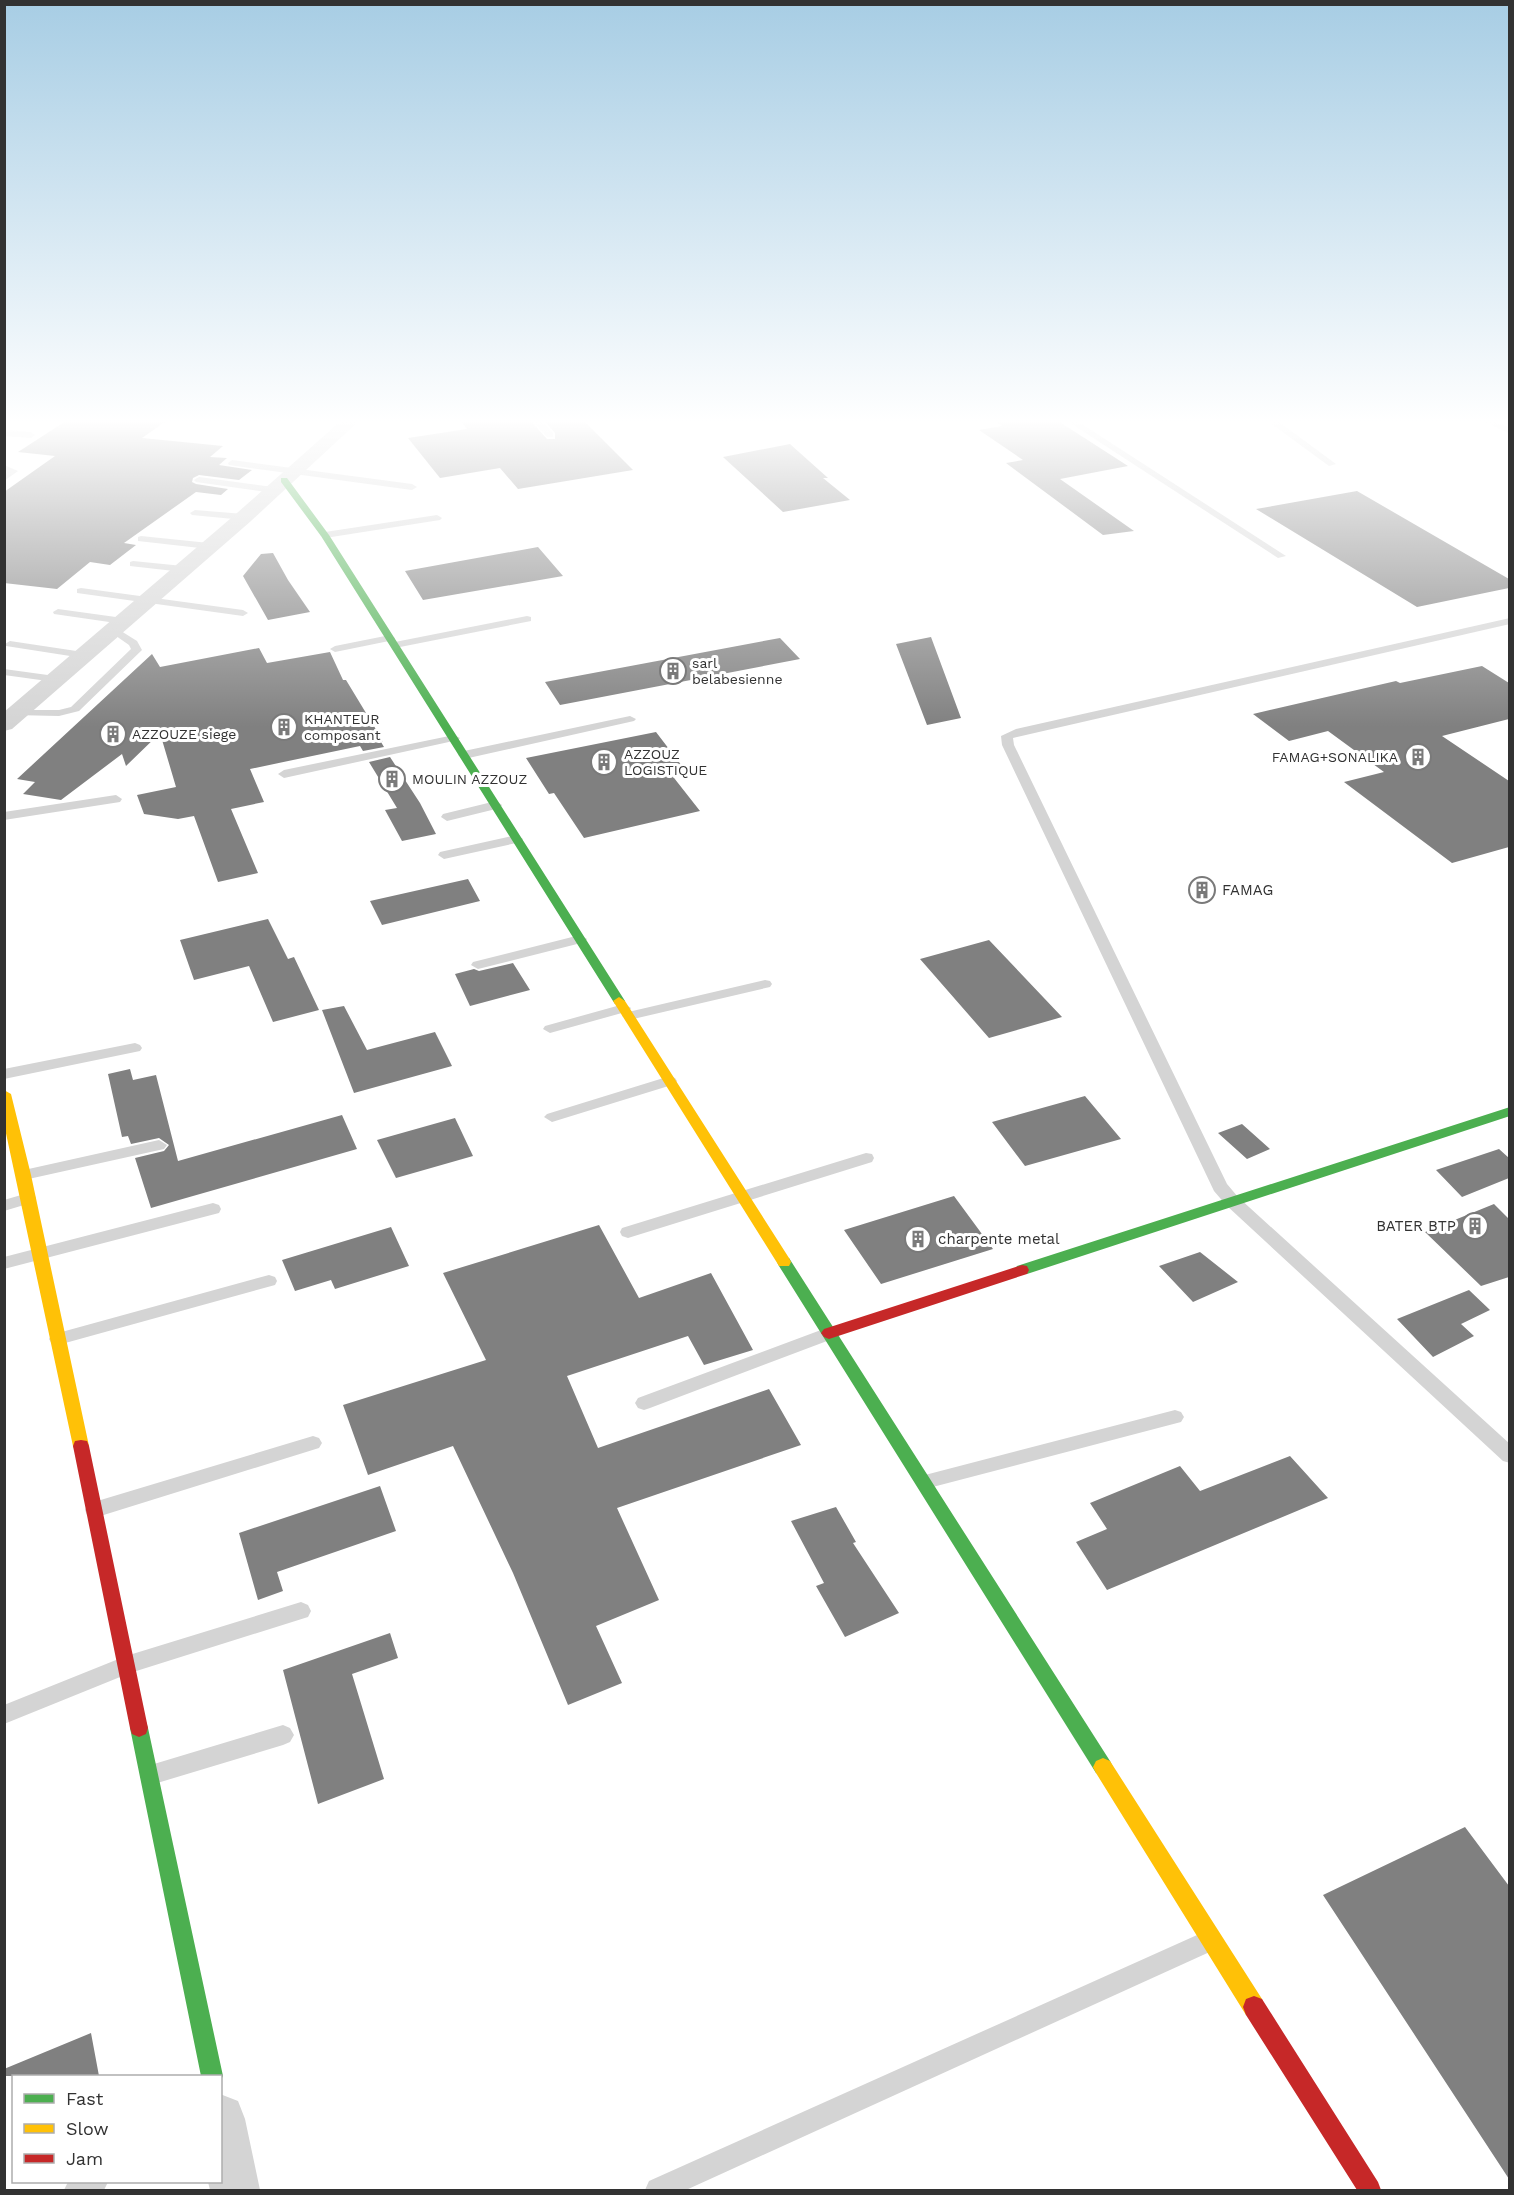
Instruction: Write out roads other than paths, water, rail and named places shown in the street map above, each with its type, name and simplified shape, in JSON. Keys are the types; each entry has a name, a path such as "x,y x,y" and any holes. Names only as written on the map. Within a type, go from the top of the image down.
{"street":[{"path":"11,718 239,521"},
{"path":"315,521 393,641 1370,2190"},
{"path":"4,1094 24,1175 212,2075"},
{"path":"829,1334 1509,1111"},
{"path":"222,2128 235,2190"}],"lane":[{"path":"325,535 414,521"},
{"path":"1227,521 1281,556"},
{"path":"141,539 209,546"},
{"path":"134,564 183,569"},
{"path":"81,591 243,613"},
{"path":"11,718 75,709 137,650 118,625 58,612"},
{"path":"335,649 528,620"},
{"path":"1509,621 1028,729 1007,736 1008,745 1220,1187 1232,1201 1509,1456"},
{"path":"10,644 83,655"},
{"path":"4,672 55,679"},
{"path":"464,755 630,719"},
{"path":"284,774 454,738"},
{"path":"4,816 116,799"},
{"path":"447,817 496,805"},
{"path":"444,855 518,839"},
{"path":"478,965 580,939"},
{"path":"550,1029 765,984"},
{"path":"4,1074 135,1048"},
{"path":"552,1117 670,1081"},
{"path":"24,1175 159,1145"},
{"path":"628,1232 741,1194 866,1158"},
{"path":"4,1206 28,1198"},
{"path":"4,1263 213,1209"},
{"path":"58,1339 269,1281"},
{"path":"644,1403 829,1334"},
{"path":"923,1482 1175,1418"},
{"path":"94,1510 312,1443"},
{"path":"4,1715 126,1665 301,1611"},
{"path":"149,1776 283,1735"},
{"path":"658,2190 1211,1940"},
{"path":"77,2190 91,2183"}],"place":[{"name":"sarl belabesienne","path":"673,671"},
{"name":"KHANTEUR composant","path":"284,727"},
{"name":"AZZOUZE siege","path":"113,734"},
{"name":"FAMAG+SONALIKA","path":"1418,757"},
{"name":"AZZOUZ LOGISTIQUE","path":"604,762"},
{"name":"MOULIN AZZOUZ","path":"392,779"},
{"name":"FAMAG","path":"1202,890"},
{"name":"BATER BTP","path":"1475,1226"},
{"name":"charpente metal","path":"918,1239"}]}
